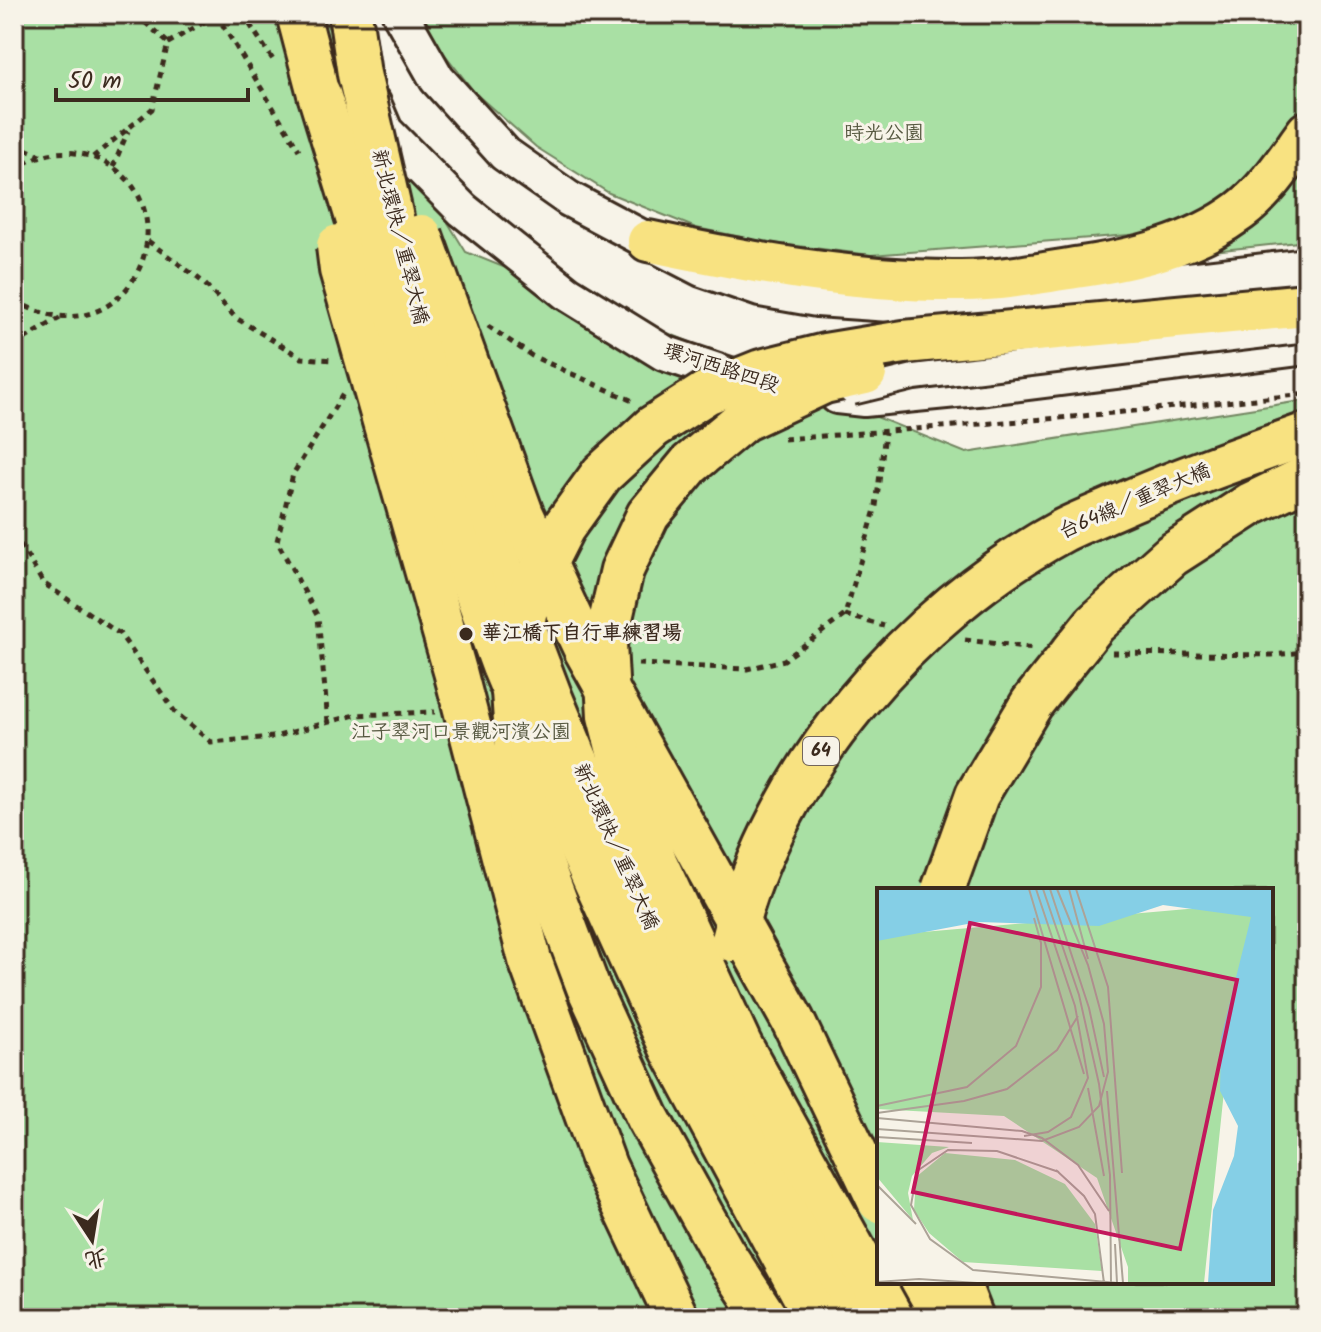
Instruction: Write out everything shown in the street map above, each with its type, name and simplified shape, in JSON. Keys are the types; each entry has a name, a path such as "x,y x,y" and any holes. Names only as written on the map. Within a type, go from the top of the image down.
{"highway":[{"path":"298,14 319,94 341,270 455,671 530,960 605,1166 677,1318"},
{"path":"350,14 359,74 529,528 586,651 793,1021 877,1197"},
{"name":"新北環快／重翠大橋","path":"359,74 406,279 484,522 551,698 623,871 734,1102 854,1318"},
{"name":"新北環快／重翠大橋","path":"319,94 449,518 503,666 569,824 672,1050 816,1318"},
{"path":"766,1318 722,1251 648,1118 588,987 535,846 518,766 512,676 529,595 563,528 602,474 653,427 706,393 761,371 825,355 904,342 1307,305"},
{"path":"892,1318 741,1046 656,863 629,794 609,716 605,644 622,570 648,515 690,464 743,420 824,382 909,363 1307,318"},
{"name":"台64線／重翠大橋","path":"736,1318 729,1298 712,1210 705,1126 715,1012 740,911 780,816 840,722 909,645 977,586 1064,530 1171,483 1307,434"},
{"path":"944,888 977,795 1032,703 1095,624 1172,555 1251,504 1307,477"},
{"path":"920,1284 938,1318"},
{"path":"959,1284 972,1318"}],"main road":[{"name":"環河西路四段","path":"335,14 385,131 463,210 567,293 664,353 766,387 864,399 987,387 1307,347"},
{"path":"400,14 437,79 505,154 569,199 648,241 702,269 760,289 817,299 949,308 1307,266"},
{"path":"648,241 734,259 821,272 909,280 964,281 1020,277 1129,260 1198,234 1240,211 1268,183 1307,132"}],"street":[{"path":"748,1318 709,1259 634,1125 572,993 522,852 503,767 498,673 515,587 548,518 590,462 643,413 697,378 753,355 822,338 902,328 1138,309 1307,290"},
{"path":"877,1259 757,1038 671,855 641,778 623,705 620,645 637,573 663,523 700,474 750,434 829,397 914,377 1307,330"},
{"path":"890,1284 910,1318"}],"path":[{"path":"136,14 168,43"},
{"path":"93,157 152,109 168,43 217,14 306,161"},
{"path":"113,167 130,128"},
{"path":"14,145 42,155"},
{"path":"14,170 42,155 64,152 93,157 113,167 129,182 140,200 147,220 148,241 142,266 128,288 109,305 85,315 60,318 34,311 14,300"},
{"path":"148,241 203,282 236,318 302,358 347,361"},
{"path":"14,345 60,318"},
{"path":"328,722 318,617 277,541 293,474 349,384"},
{"path":"636,664 747,669 784,660 845,615 876,506 885,433"},
{"path":"14,534 43,583 120,634 175,712 211,742 274,737 355,715 442,712"}],"green space":[{"name":"江子翠河口景觀河濱公園","path":"14,14 320,14 466,252 966,453 1307,400 1307,1318 14,1318"},
{"name":"時光公園","path":"418,14 1307,14 1307,113 1243,198 1155,233 871,255 772,243 696,228 609,193 536,147 476,94 428,33"},
{"path":"1307,154 1307,241 1204,252"}],"place":[{"name":"華江橋下自行車練習場","path":"466,634"}]}
